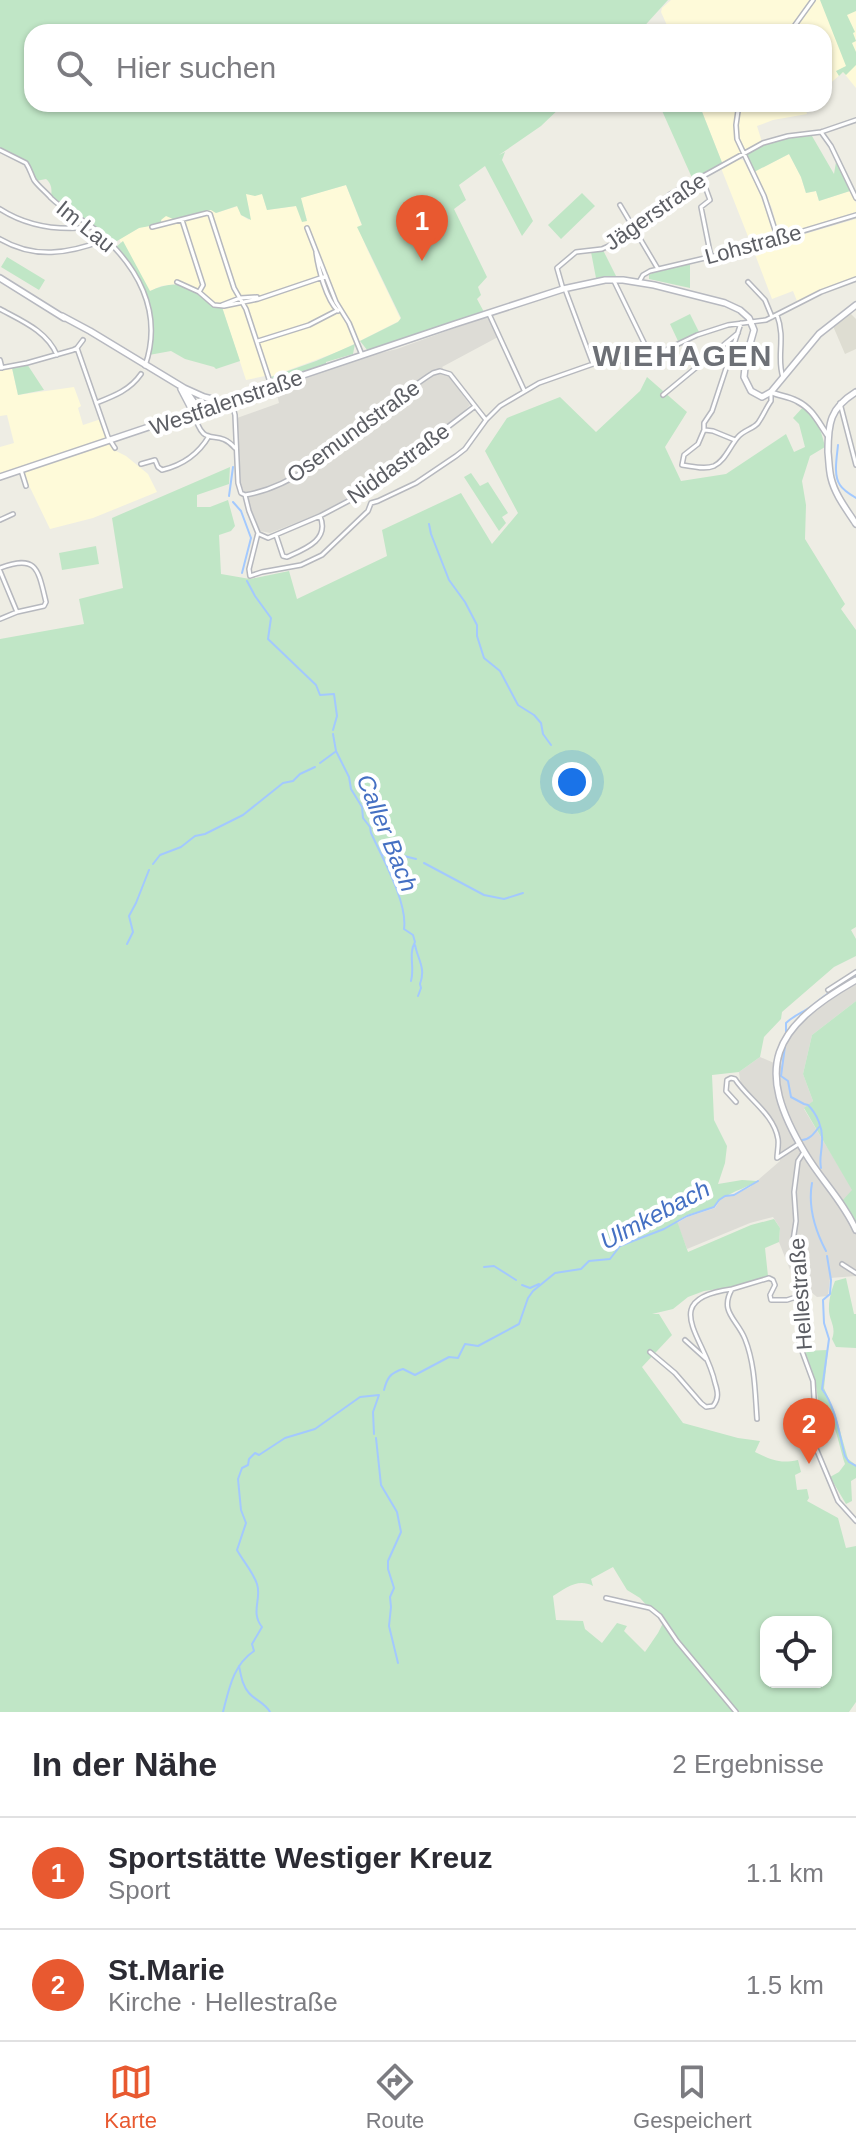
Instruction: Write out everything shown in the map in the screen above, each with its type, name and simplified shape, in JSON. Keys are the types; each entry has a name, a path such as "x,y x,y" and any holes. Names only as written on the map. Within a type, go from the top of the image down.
{"main road":[{"path":"0,278 184,388 205,398 228,401"},
{"name":"Westfalenstraße","path":"0,477 452,325 592,282 614,280 642,283 725,303 740,310 751,322"},
{"path":"751,322 744,370 746,384 758,396 765,396 824,329 856,305"},
{"path":"175,383 194,413"},
{"path":"184,388 195,404 194,413"},
{"path":"856,392 840,403 831,418 828,436 831,478 856,524"},
{"path":"856,980 831,995 795,1026 783,1041 776,1068 777,1090 783,1109 804,1152 842,1203 856,1230"}],"street":[{"path":"796,24 813,0"},
{"path":"738,112 737,139 768,206 778,239"},
{"name":"Jägerstraße","path":"564,289 556,271 565,261 576,252 602,249 621,239 669,195 763,143 821,132 856,120"},
{"path":"821,132 856,198"},
{"name":"Im Lau","path":"0,150 30,166 34,180 49,196 92,227 127,262 149,307 151,343 145,366"},
{"path":"702,177 710,200 701,207 711,257"},
{"path":"620,205 658,269"},
{"path":"0,209 32,225 92,227"},
{"path":"152,227 210,214 269,379 265,389"},
{"name":"Lohstraße","path":"642,283 643,275 650,271 778,239 856,215"},
{"path":"181,220 203,285 199,292"},
{"path":"307,228 333,307 339,310 362,355"},
{"path":"0,239 27,251 55,253 105,239"},
{"path":"177,282 220,306 324,277"},
{"path":"371,503 416,483 456,456 500,406 539,383 593,364 651,357 697,335 774,316 821,292 856,279"},
{"path":"614,280 651,357"},
{"path":"748,282 764,298 781,326 780,369 783,377"},
{"path":"564,289 593,364"},
{"path":"0,309 48,338 57,355"},
{"path":"257,342 319,321 339,310"},
{"path":"489,314 524,390"},
{"path":"741,323 712,411 704,423 698,444 684,455 682,465 704,468 721,460 735,440 759,422 771,401 771,392 807,407 828,436"},
{"path":"663,395 738,333"},
{"path":"0,360 1,368 57,355 77,348 83,340"},
{"path":"77,348 109,440 115,448"},
{"name":"Osemundstraße","path":"245,495 286,482 332,451 433,373 440,371 450,374 486,420"},
{"path":"96,403 125,390 141,374"},
{"path":"269,379 277,384"},
{"path":"228,401 235,415 238,483 258,533 250,576 301,565 322,555 368,511 371,503 365,490"},
{"path":"840,403 856,465"},
{"name":"Niddastraße","path":"258,533 268,538 356,497 474,407"},
{"path":"194,413 200,432 228,440 236,452"},
{"path":"704,430 735,440"},
{"path":"228,440 235,435"},
{"path":"141,464 155,460 162,470 178,465 196,454 209,436"},
{"path":"21,470 26,486"},
{"path":"0,520 13,514"},
{"name":"Niddastraße","path":"276,535 283,556 287,557 319,538 323,528 320,516"},
{"path":"0,619 44,606 46,598 33,565 18,561 0,569 17,612"},
{"path":"828,990 856,972"},
{"path":"736,1102 726,1092 730,1078 735,1079 765,1114 778,1137 777,1158 800,1143"},
{"name":"Hellestraße","path":"804,1152 798,1161 794,1192 796,1221 793,1241 799,1296 799,1343 814,1386 815,1446 838,1501 856,1521"},
{"path":"842,1264 856,1273"},
{"path":"650,1352 708,1407 716,1403 717,1395 708,1360 692,1323 692,1305 704,1294 769,1278 775,1285 771,1300 790,1300 799,1296"},
{"path":"732,1289 727,1307 748,1349 757,1419"},
{"path":"685,1340 708,1360"},
{"path":"606,1598 650,1608 665,1622 736,1712"}],"shaded area":[{"path":"671,0 856,0 856,88 843,72 832,82 832,24 666,24 662,8"},
{"path":"702,112 806,112 757,126 762,142 723,165"},
{"path":"789,154 806,193 816,191 819,201 850,191 856,203 856,212 782,235 778,232 772,208 754,172"},
{"path":"743,160 760,193 774,235 751,244 721,168"},
{"path":"346,185 362,226 358,227 401,320 340,351 267,378 246,380 222,307 177,284 148,292 119,239 141,227 161,224 162,217 166,216 186,217 211,210 216,213 238,206 241,215 249,220 245,194 262,193 267,210 296,206 307,220 300,198"},
{"path":"856,219 856,277 797,301 793,291 772,299 753,249"},
{"path":"850,313 856,319 856,349 845,354 833,326"},
{"path":"488,316 498,337 442,367 470,405 459,416 360,491 321,513 270,533 260,531 241,485 237,418 279,403 275,386 397,349"},
{"path":"12,368 18,395 74,387 81,406 78,408 83,425 101,419 114,450 148,474 157,492 93,518 50,529 23,473 0,476 0,447 14,443 7,415 0,416 0,370"},
{"path":"854,983 856,1001 812,1035 803,1074 813,1101 804,1109 853,1190 841,1203 856,1232 856,1276 830,1278 828,1296 817,1297 800,1276 792,1275 779,1242 780,1228 773,1217 687,1249 677,1223 715,1208 726,1196 750,1187 780,1161 778,1136 766,1113 741,1087 739,1072 760,1057 781,1066 784,1046 795,1031 812,1013"}],"green space":[{"path":"0,0 668,0 646,24 24,24 24,112 556,112 499,155 505,152 502,160 533,221 522,236 485,166 459,185 466,200 454,209 487,277 478,287 481,295 477,299 484,312 368,351 360,341 401,318 357,227 362,225 346,185 301,198 307,221 302,222 296,206 267,210 262,194 246,194 251,220 241,215 237,206 216,213 211,210 173,219 166,216 161,224 139,228 112,244 51,197 49,183 46,179 36,181 27,161 0,150"},
{"path":"820,0 856,0 856,11 847,15 855,32 856,41 852,43 856,65 846,75 843,72 839,76 836,71 846,66"},
{"path":"663,112 702,112 723,165 693,180"},
{"path":"812,136 834,174 836,162 850,191 819,201 816,191 806,193 789,154 754,172 746,154 770,143"},
{"path":"582,193 595,206 561,239 548,225"},
{"path":"123,241 150,291 163,286 181,285 194,289 222,307 240,361 216,369 171,351 149,355 150,309 141,285 116,247"},
{"path":"603,250 616,276 596,278 591,252"},
{"path":"7,257 45,280 39,290 1,267"},
{"path":"690,264 690,288 649,279 652,273"},
{"path":"690,314 699,332 678,341 670,324"},
{"path":"355,344 353,354 326,362 326,365 277,382 271,377 316,361"},
{"path":"27,364 44,390 18,395 12,368"},
{"path":"647,377 687,412 665,447 681,481 726,474 786,434 794,452 805,447 799,424 793,418 804,406 818,425 825,447 810,456 802,481 806,505 805,539 845,604 841,609 856,630 856,927 851,930 856,939 856,956 834,967 782,1012 781,1019 764,1037 760,1057 739,1072 712,1075 714,1120 727,1146 718,1184 757,1181 727,1195 714,1207 677,1221 688,1252 751,1225 774,1219 780,1228 779,1242 765,1248 768,1276 739,1286 704,1291 688,1297 673,1309 652,1314 659,1314 672,1335 642,1367 683,1423 760,1441 755,1452 771,1459 786,1462 798,1460 801,1472 795,1475 797,1490 807,1489 807,1501 838,1518 846,1548 856,1546 856,1702 849,1712 0,1712 0,639 84,624 79,599 123,588 112,518 230,467 229,484 197,495 197,507 210,507 228,500 235,526 219,535 221,574 250,579 289,571 297,599 387,556 382,530 461,493 492,544 518,513 485,451 507,418 560,397 596,432 640,391","holes":["613,1567 627,1590 640,1598 663,1623 645,1652 624,1631 627,1626 617,1623 602,1643 585,1629 583,1621 556,1620 553,1596 577,1584 593,1586 591,1579"]},
{"path":"471,473 480,486 488,482 508,513 502,517 506,523 499,531 464,477"},
{"path":"96,546 99,564 62,570 59,553"},
{"path":"856,1001 856,1226 842,1201 852,1190 804,1108 813,1101 803,1074 812,1035"},
{"path":"846,1278 856,1314 856,1348 836,1347 832,1339 834,1330 829,1312 830,1297 835,1281"},
{"path":"828,1350 824,1388 835,1413 848,1459 856,1465 856,1478 851,1481 852,1501 846,1504 830,1477 845,1464 838,1438 828,1413 818,1400 813,1374 803,1351"}],"waterway":[{"path":"838,445 838,481 856,498"},
{"name":"Caller Bach","path":"229,496 233,467"},
{"name":"Caller Bach","path":"233,502 241,511 251,538 242,573"},
{"path":"429,524 449,580 477,625 484,658 500,671 518,705 541,723 543,734 551,745"},
{"name":"Caller Bach","path":"247,581 271,618 268,639 316,685 320,695 334,694 337,716 333,730"},
{"name":"Caller Bach","path":"333,734 336,751 349,777 351,789 362,807 363,818 370,827 398,894 404,929 413,935 411,981"},
{"path":"320,763 335,752"},
{"path":"153,864 160,855 243,815 283,783 293,781 315,767"},
{"path":"382,855 416,859"},
{"path":"424,863 484,895 504,899 523,893"},
{"path":"127,944 133,932 129,916 149,870"},
{"name":"Caller Bach","path":"415,945 422,973 418,996"},
{"path":"786,1032 789,1020 856,976"},
{"path":"785,1046 781,1076 788,1081 791,1097 808,1105 819,1122 821,1168"},
{"path":"802,1140 810,1137 819,1127"},
{"name":"Ulmkebach","path":"384,1390 395,1372 403,1369 415,1375 449,1357 458,1358 465,1344 478,1346 519,1324 528,1298 555,1273 581,1269 589,1261 610,1259 620,1246 714,1207 725,1196 734,1195 758,1181"},
{"path":"812,1183 813,1217 826,1251"},
{"path":"827,1256 830,1294 823,1300 824,1323 829,1339 822,1389 834,1412 845,1456 856,1466"},
{"path":"484,1267 494,1266 516,1280"},
{"path":"522,1285 530,1288 539,1284"},
{"name":"Ulmkebach","path":"223,1712 233,1678 241,1663 254,1651 252,1644 262,1627 256,1611 257,1584 237,1550 246,1523 241,1510 238,1479 242,1468 248,1465 255,1453 259,1455 285,1438 315,1429 360,1397 379,1395 373,1412 374,1434"},
{"path":"376,1438 381,1485 397,1512 401,1532 388,1561 394,1588 390,1597 389,1626 398,1663"},
{"path":"239,1666 247,1690 270,1712"}],"place":[{"name":"Sportstätte Westiger Kreuz","path":"422,261"},
{"name":"St.Marie","path":"809,1464"}],"district":[{"name":"WIEHAGEN","path":"683,356"}]}
